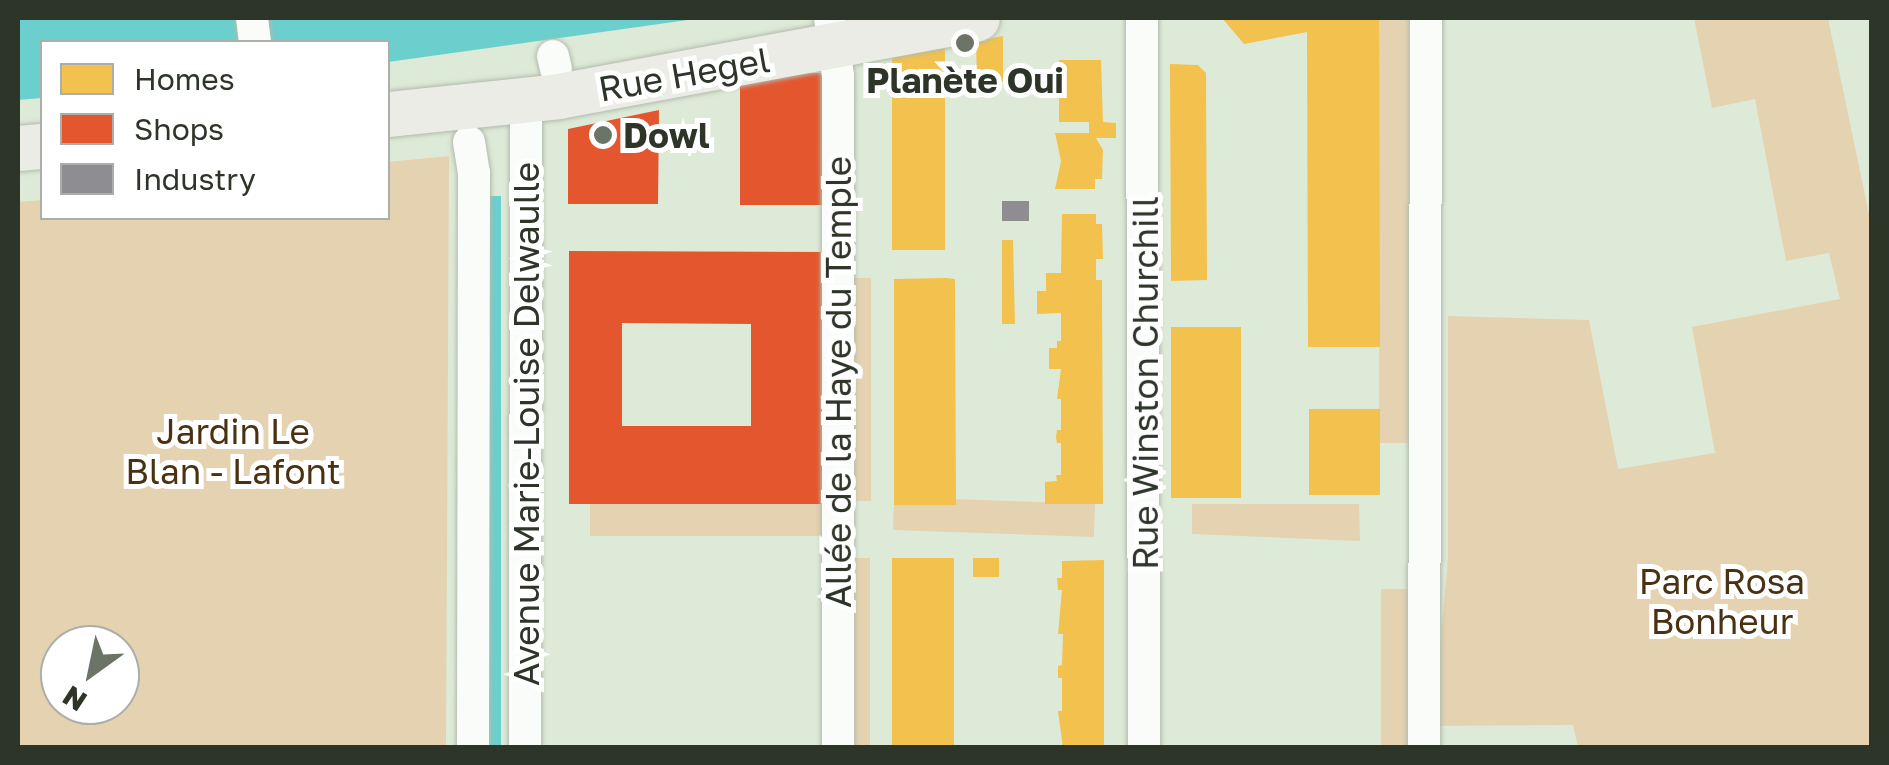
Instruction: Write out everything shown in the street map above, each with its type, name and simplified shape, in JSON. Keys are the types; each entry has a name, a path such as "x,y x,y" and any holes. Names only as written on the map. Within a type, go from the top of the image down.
{"street":[{"name":"Rue Hegel","path":"390,114 545,75 833,32 977,18"},
{"name":"Rue Winston Churchill","path":"1142,18 1144,748"},
{"path":"1424,748 1426,18"},
{"name":"Allée de la Haye du Temple","path":"833,32 838,748"},
{"name":"Avenue Marie-Louise Delwaulle","path":"526,748 545,75"},
{"name":"Avenue Marie-Louise Delwaulle","path":"468,142 474,173 472,748"}],"green space":[{"path":"1379,18 1413,18 1413,443 1379,443"},
{"name":"Parc Rosa Bonheur","path":"1694,18 1828,18 1871,224 1871,747 1578,747 1573,725 1433,726 1448,558 1448,316 1589,320 1618,469 1715,453 1692,327 1840,299 1829,253 1786,261 1755,99 1712,108"},
{"name":"Jardin Le Blan - Lafont","path":"449,156 446,747 18,747 18,202 40,200 40,220 390,220 390,162"},
{"path":"847,278 871,278 871,501 847,501"},
{"path":"894,497 1095,504 1094,537 893,530"},
{"path":"590,504 828,504 828,536 590,536"},
{"path":"1192,504 1359,504 1360,541 1192,534"},
{"path":"846,558 870,558 870,748 846,748"},
{"path":"1381,589 1417,589 1417,747 1381,747"}],"water":[{"path":"18,18 702,18 390,62 390,40 40,40 40,98 18,100"},
{"path":"489,196 501,196 501,748 489,748"}],"building: Homes":[{"path":"1222,18 1379,18 1380,347 1308,347 1307,32 1244,44"},
{"path":"1003,36 1003,82 977,82 976,41"},
{"path":"892,46 945,46 945,250 892,250"},
{"path":"1059,60 1101,60 1103,122 1116,123 1116,138 1096,138 1103,150 1102,179 1095,179 1095,189 1055,189 1061,161 1055,133 1089,133 1089,122 1059,122"},
{"path":"1170,64 1198,65 1206,73 1207,280 1171,281"},
{"path":"1062,214 1096,214 1096,224 1102,224 1103,259 1096,259 1096,280 1102,280 1103,504 1045,504 1045,482 1057,481 1056,475 1061,475 1061,443 1057,443 1056,437 1057,430 1061,430 1061,399 1057,399 1061,369 1049,369 1049,348 1057,348 1057,341 1061,341 1061,313 1037,314 1037,291 1046,291 1046,273 1061,273"},
{"path":"1002,240 1013,240 1015,324 1002,324"},
{"path":"894,279 955,279 956,505 894,505"},
{"path":"1171,327 1241,327 1241,498 1171,498"},
{"path":"1309,409 1380,409 1380,495 1309,495"},
{"path":"892,558 954,558 954,748 892,748"},
{"path":"973,558 999,558 999,577 973,577"},
{"path":"1104,560 1104,748 1063,748 1058,711 1062,711 1058,666 1062,665 1063,634 1058,634 1062,590 1058,590 1057,578 1062,578 1062,561"}],"building: Shops":[{"path":"740,73 828,73 828,205 740,205"},
{"path":"659,110 658,204 568,204 568,129"},
{"path":"569,251 827,252 828,504 569,504","holes":["622,323 751,324 751,426 622,426"]}],"building: Industry":[{"path":"1002,201 1029,201 1029,221 1002,221"}],"place":[{"name":"Planète Oui","path":"965,43"},
{"name":"Dowl","path":"603,135"}]}
